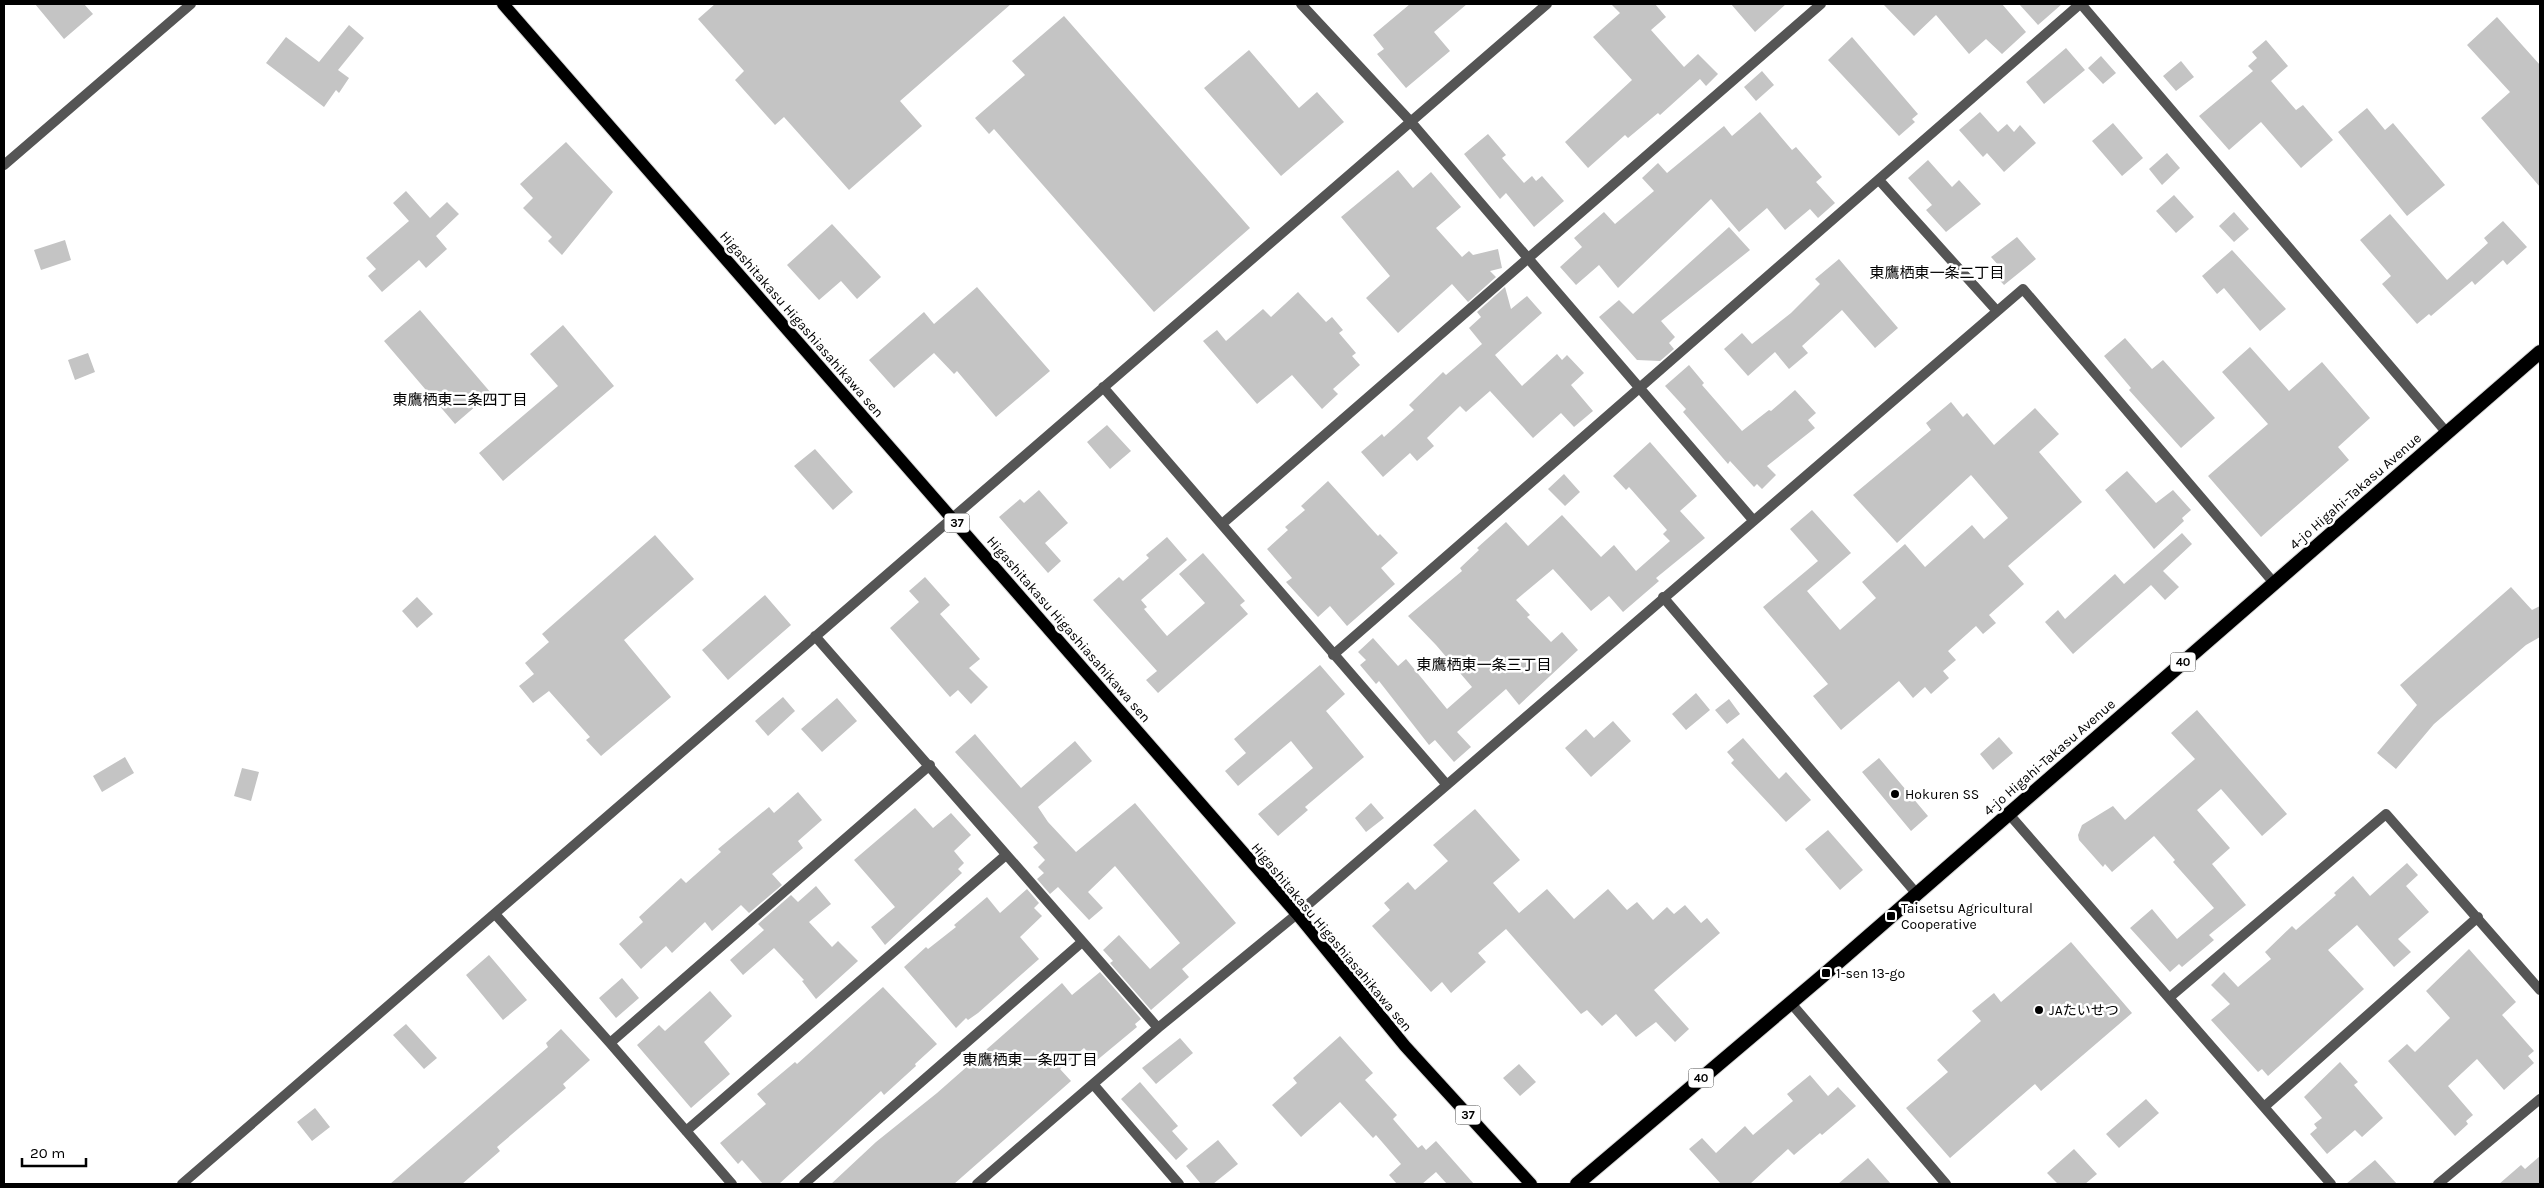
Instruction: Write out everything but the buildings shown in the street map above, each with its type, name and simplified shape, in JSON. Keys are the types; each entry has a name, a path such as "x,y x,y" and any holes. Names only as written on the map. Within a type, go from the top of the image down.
{"highway":[{"name":"4-jo Higahi-Takasu Avenue","path":"1577,1184 1790,1002 2540,352"}],"main road":[{"name":"Higashitakasu Higashiasahikawa sen","path":"503,4 1297,914 1405,1046 1532,1184"}],"street":[{"path":"4,165 191,4"},
{"path":"1300,4 1411,122 1753,520"},
{"path":"182,1184 1547,4"},
{"path":"1222,524 1821,4"},
{"path":"1333,655 2081,4 2447,433"},
{"path":"1879,180 1996,310"},
{"path":"977,1184 1158,1028 1297,914 1996,310 2023,289 2274,583"},
{"path":"1103,388 1447,785"},
{"path":"1663,597 1916,893"},
{"path":"815,636 930,765 1158,1028"},
{"path":"610,1043 930,765"},
{"path":"2008,813 2331,1184"},
{"path":"2170,998 2386,814 2540,990"},
{"path":"686,1131 1006,854"},
{"path":"495,914 732,1184"},
{"path":"2264,1107 2478,917"},
{"path":"804,1184 1082,942"},
{"path":"1790,1002 1946,1184"},
{"path":"1093,1084 1179,1184"},
{"path":"2438,1184 2540,1100"}],"place":[{"name":"Hokuren SS","path":"1895,794"},
{"name":"Taisetsu Agricultural Cooperative","path":"1891,916"},
{"name":"1-sen 13-go","path":"1826,973"},
{"name":"JAたいせつ","path":"2039,1010"}],"district":[{"name":"東鷹栖東一条二丁目","path":"1937,273"},
{"name":"東鷹栖東二条四丁目","path":"460,400"},
{"name":"東鷹栖東一条三丁目","path":"1484,665"},
{"name":"東鷹栖東一条四丁目","path":"1030,1060"}]}
